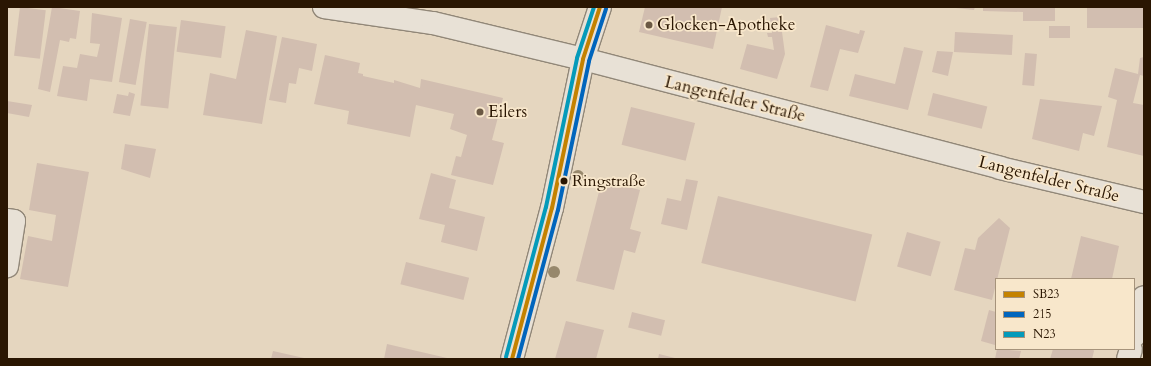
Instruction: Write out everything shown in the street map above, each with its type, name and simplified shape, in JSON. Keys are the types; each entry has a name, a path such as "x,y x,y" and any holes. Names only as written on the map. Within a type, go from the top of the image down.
{"street":[{"name":"Langenfelder Straße","path":"324,7 432,23 583,59 1000,168 1144,202"},
{"path":"512,359 552,208 583,59 600,7"},
{"path":"7,220 14,221 7,266"},
{"path":"1135,332 1144,297"}],"building":[{"path":"20,7 46,10 40,59 14,56"},
{"path":"52,7 80,11 76,39 70,38 69,42 60,40 50,92 38,89"},
{"path":"645,7 722,7 713,49 639,32"},
{"path":"956,7 975,7 974,10 956,8"},
{"path":"983,7 1055,7 1055,21 1023,21 1023,12 983,11"},
{"path":"1087,7 1144,7 1144,28 1087,28"},
{"path":"92,13 122,18 112,82 90,79 87,101 57,96 63,66 77,68 80,54 97,57 100,44 90,43"},
{"path":"780,17 785,54 777,79 740,69 747,44 774,50 772,37 768,37 767,33 772,33 770,18"},
{"path":"130,19 147,22 136,85 119,82"},
{"path":"181,20 226,26 221,58 177,52"},
{"path":"149,24 177,27 168,108 140,106"},
{"path":"826,25 859,34 860,30 865,31 858,53 840,49 828,91 810,87"},
{"path":"1049,26 1070,26 1070,38 1049,38"},
{"path":"246,30 277,36 262,124 203,115 210,73 236,79"},
{"path":"955,32 1013,35 1012,55 954,52"},
{"path":"282,37 317,44 312,71 299,68 296,84 289,83 286,103 269,100"},
{"path":"904,47 923,51 908,110 849,96 855,74 895,84"},
{"path":"937,51 953,52 948,76 932,72"},
{"path":"1025,53 1037,54 1034,86 1022,85"},
{"path":"325,55 360,63 358,73 363,74 363,76 394,83 394,80 420,88 421,79 503,98 492,140 504,143 493,185 451,175 456,156 461,157 467,135 450,129 454,114 416,105 410,137 347,124 349,111 314,104"},
{"path":"1144,57 1144,76 1140,75 1133,103 1144,105 1144,156 1107,147 1117,100 1108,97 1115,68 1138,74 1140,58"},
{"path":"129,92 135,94 130,116 113,113 117,94 128,96"},
{"path":"933,93 987,107 982,129 927,115"},
{"path":"1040,99 1102,106 1094,136 1083,133 1079,151 1032,139"},
{"path":"7,101 32,105 29,117 7,113"},
{"path":"631,107 695,123 686,161 622,145"},
{"path":"125,144 156,149 150,178 121,169"},
{"path":"37,163 89,172 68,287 20,279 28,236 52,241 56,215 29,210"},
{"path":"431,173 456,180 449,208 485,217 477,251 441,242 445,225 419,219"},
{"path":"686,179 698,181 687,230 661,224 667,198 681,201"},
{"path":"602,180 640,190 630,229 641,232 635,253 624,250 614,290 576,281"},
{"path":"718,196 872,234 856,301 701,263"},
{"path":"999,218 1010,228 998,278 995,278 995,288 992,300 954,290 965,248 975,250 978,238"},
{"path":"907,232 941,242 931,276 897,267"},
{"path":"1081,236 1119,246 1112,278 1071,278"},
{"path":"406,262 469,278 464,300 400,284"},
{"path":"989,310 995,312 995,345 981,341"},
{"path":"632,312 665,320 661,336 628,328"},
{"path":"566,321 604,330 596,359 555,359"},
{"path":"387,344 447,358 447,359 384,359"},
{"path":"997,350 1021,351 1019,359 995,359"},
{"path":"1053,350 1094,351 1092,359 1050,359"},
{"path":"273,351 304,358 304,359 271,359"},
{"path":"659,354 675,358 675,359 658,359"}],"transit line":[{"name":"N23","path":"506,357 546,207 577,58 594,7"},
{"name":"SB23","path":"512,359 552,208 583,59 600,7"},
{"name":"215","path":"518,359 558,210 589,61 606,9"}],"place":[{"name":"Glocken-Apotheke","path":"649,25"},
{"name":"Eilers","path":"480,112"},
{"name":"Ringstraße","path":"564,181"}]}
